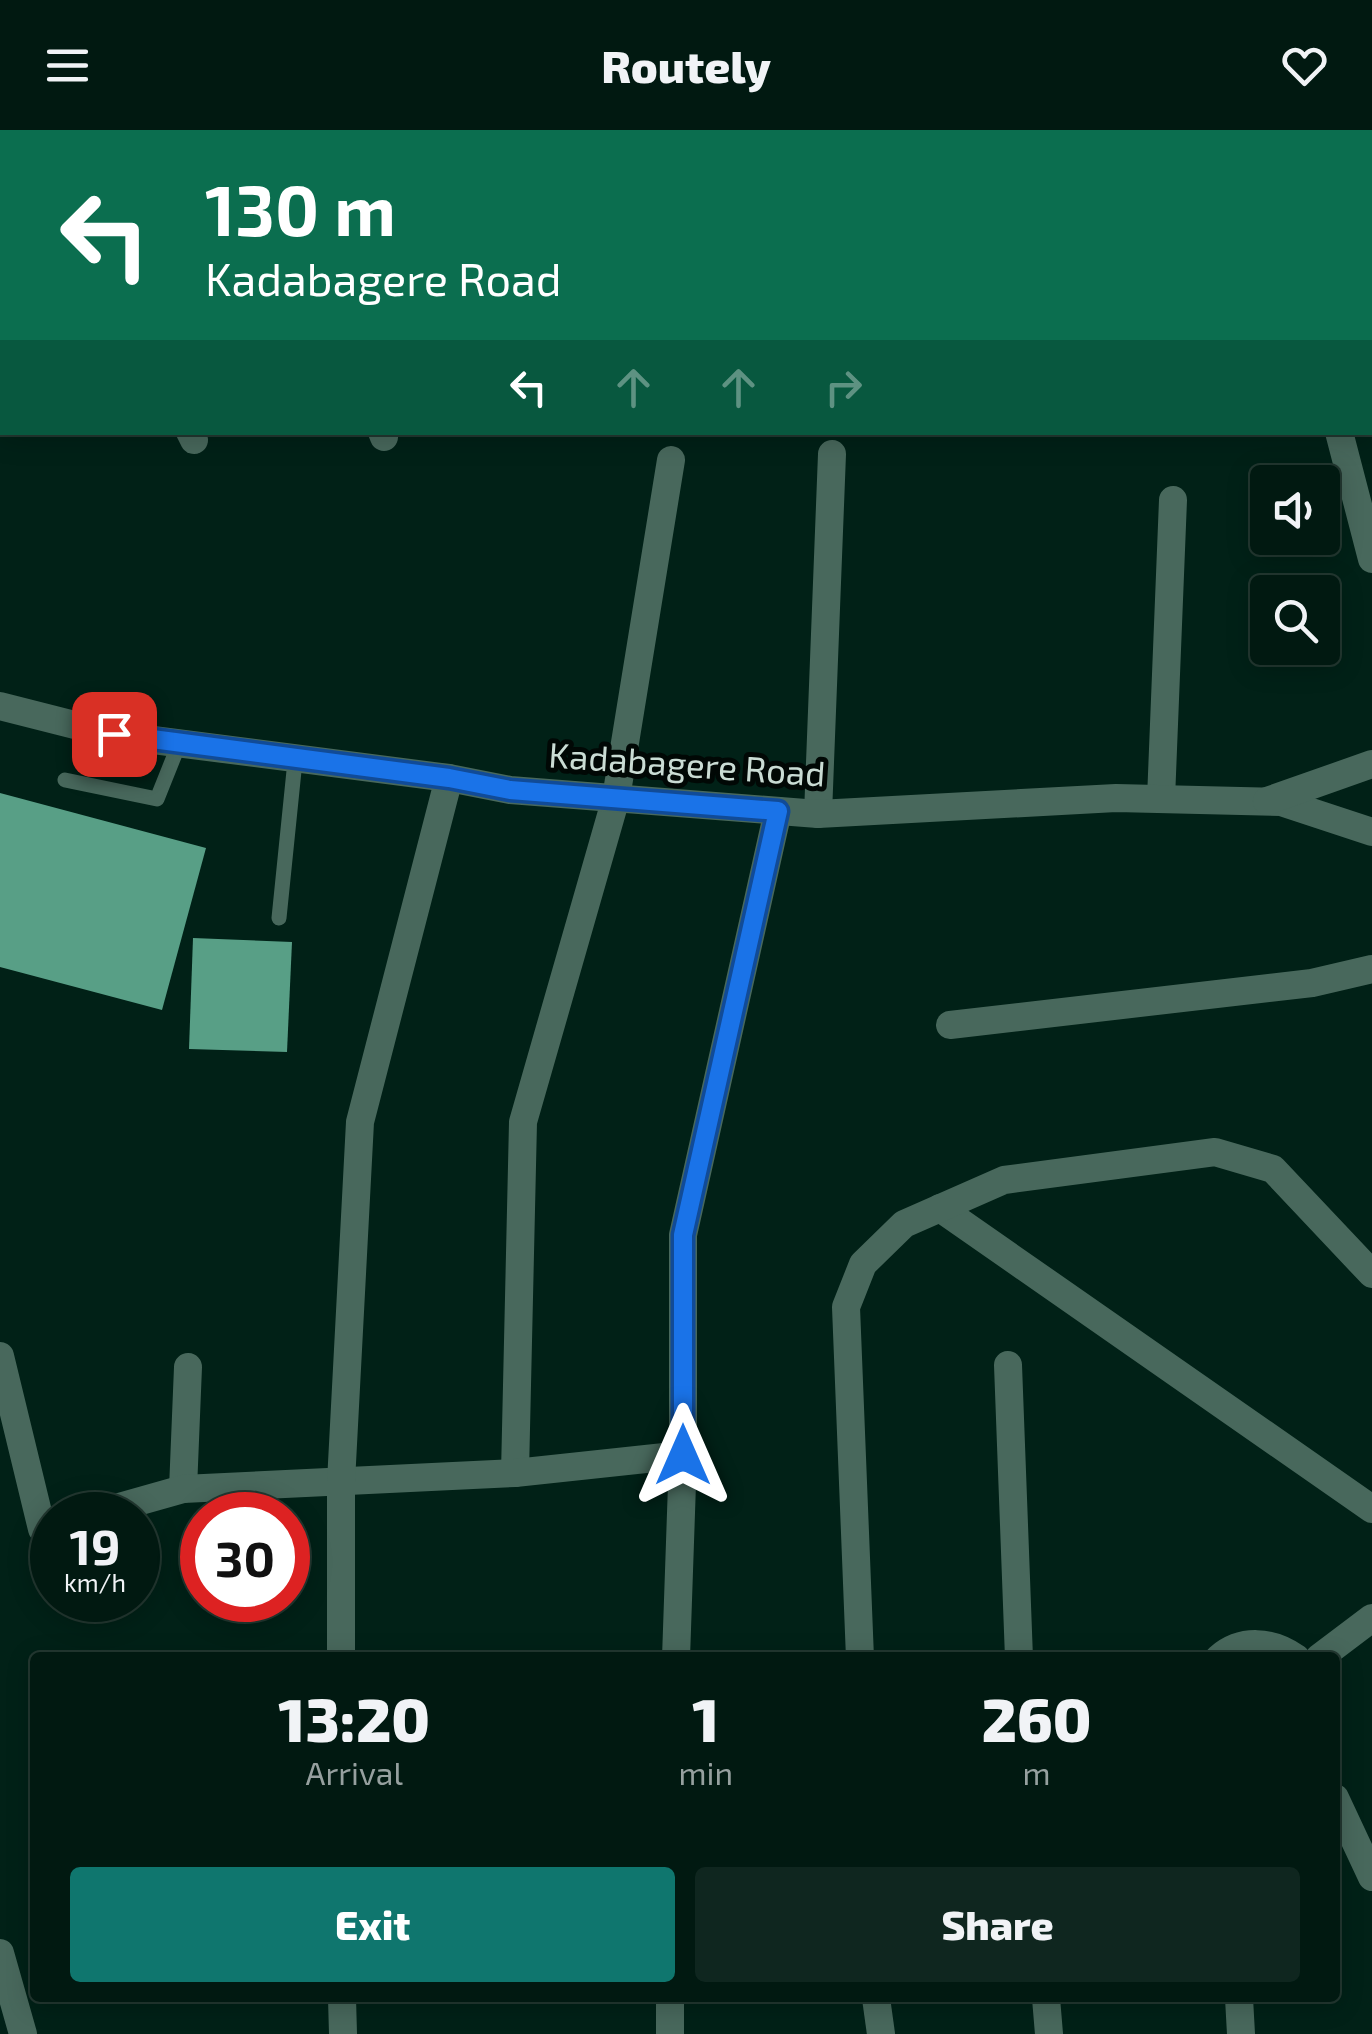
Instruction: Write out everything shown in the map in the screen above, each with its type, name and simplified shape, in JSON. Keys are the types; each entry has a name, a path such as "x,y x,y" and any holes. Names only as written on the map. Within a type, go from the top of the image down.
{"street":[{"path":"1341,435 1372,559"},
{"path":"818,814 832,454"},
{"path":"515,1473 523,1122 616,798 671,460"},
{"path":"1162,799 1173,500"},
{"name":"Kadabagere Road","path":"0,706 114,734 295,761 449,778 510,790 818,814 1162,799 1266,801 1281,802 1372,832"},
{"path":"1266,801 1372,764"},
{"path":"341,1652 341,1482 360,1122 449,778"},
{"path":"676,1652 683,1455 683,1235 778,811"},
{"path":"950,1025 1312,983 1372,969"},
{"path":"860,1652 846,1307 863,1264 904,1224 1004,1180 1215,1152 1273,1169 1372,1274"},
{"path":"940,1208 1372,1510"},
{"path":"0,1356 33,1492"},
{"path":"1008,1365 1018,1652"},
{"path":"183,1490 188,1367"},
{"path":"160,1496 183,1490 515,1473 683,1455"},
{"path":"1327,1652 1372,1618"},
{"path":"1230,1652 1242,1645 1260,1643 1282,1652"},
{"path":"1340,1809 1372,1877"},
{"path":"0,1953 23,2034"},
{"path":"342,2002 342,2034"},
{"path":"670,2002 670,2034"},
{"path":"876,2002 880,2034"},
{"path":"1046,2002 1049,2034"},
{"path":"1239,2002 1241,2034"}],"lane":[{"path":"65,780 157,799 180,744"},
{"path":"278,918 295,761"}],"building":[{"path":"0,793 206,848 162,1010 0,967"},
{"path":"193,938 292,942 287,1052 189,1049"}],"route":[{"path":"114,734 295,761 449,778 510,790 778,811 683,1235 683,1455"}]}
